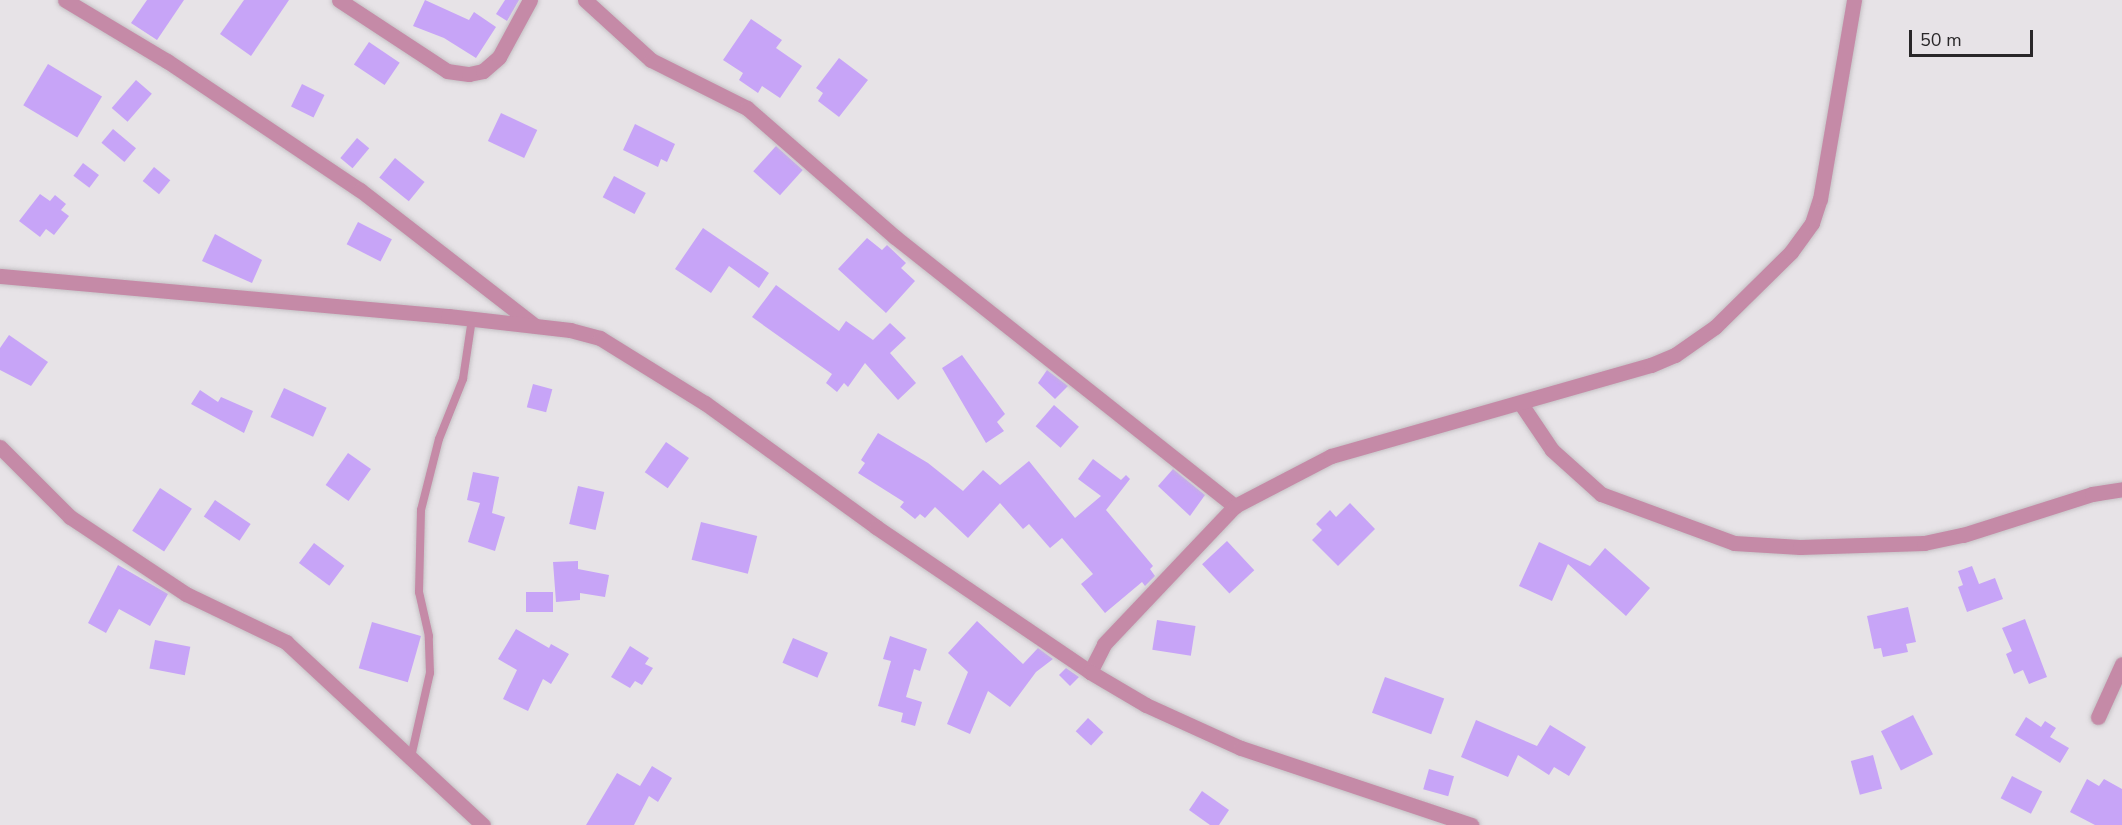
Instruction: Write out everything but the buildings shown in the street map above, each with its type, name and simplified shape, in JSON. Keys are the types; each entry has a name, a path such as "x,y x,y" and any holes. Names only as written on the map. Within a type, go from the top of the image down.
{"street":[{"path":"65,0 167,61 360,190 534,325"},
{"path":"339,0 447,71 469,74 483,71 499,57 530,0"},
{"path":"585,0 651,60 719,92 764,121 895,237 1235,506"},
{"path":"1090,672 1104,644 1235,506 1331,456 1521,404 1675,355 1715,327 1791,252 1812,224 1820,199 1854,0"},
{"path":"0,276 534,325 600,338 629,353 1090,672 1167,716 1240,748 1471,825"},
{"path":"1521,404 1552,450 1600,494 1734,543 1800,548 1924,543 1963,534 2092,494 2122,489"},
{"path":"0,447 70,517 186,594 286,642 483,825"},
{"path":"2098,717 2122,664"}],"lane":[{"path":"411,757 430,673 429,636 419,592 421,510 439,439 464,379 472,319"}]}
